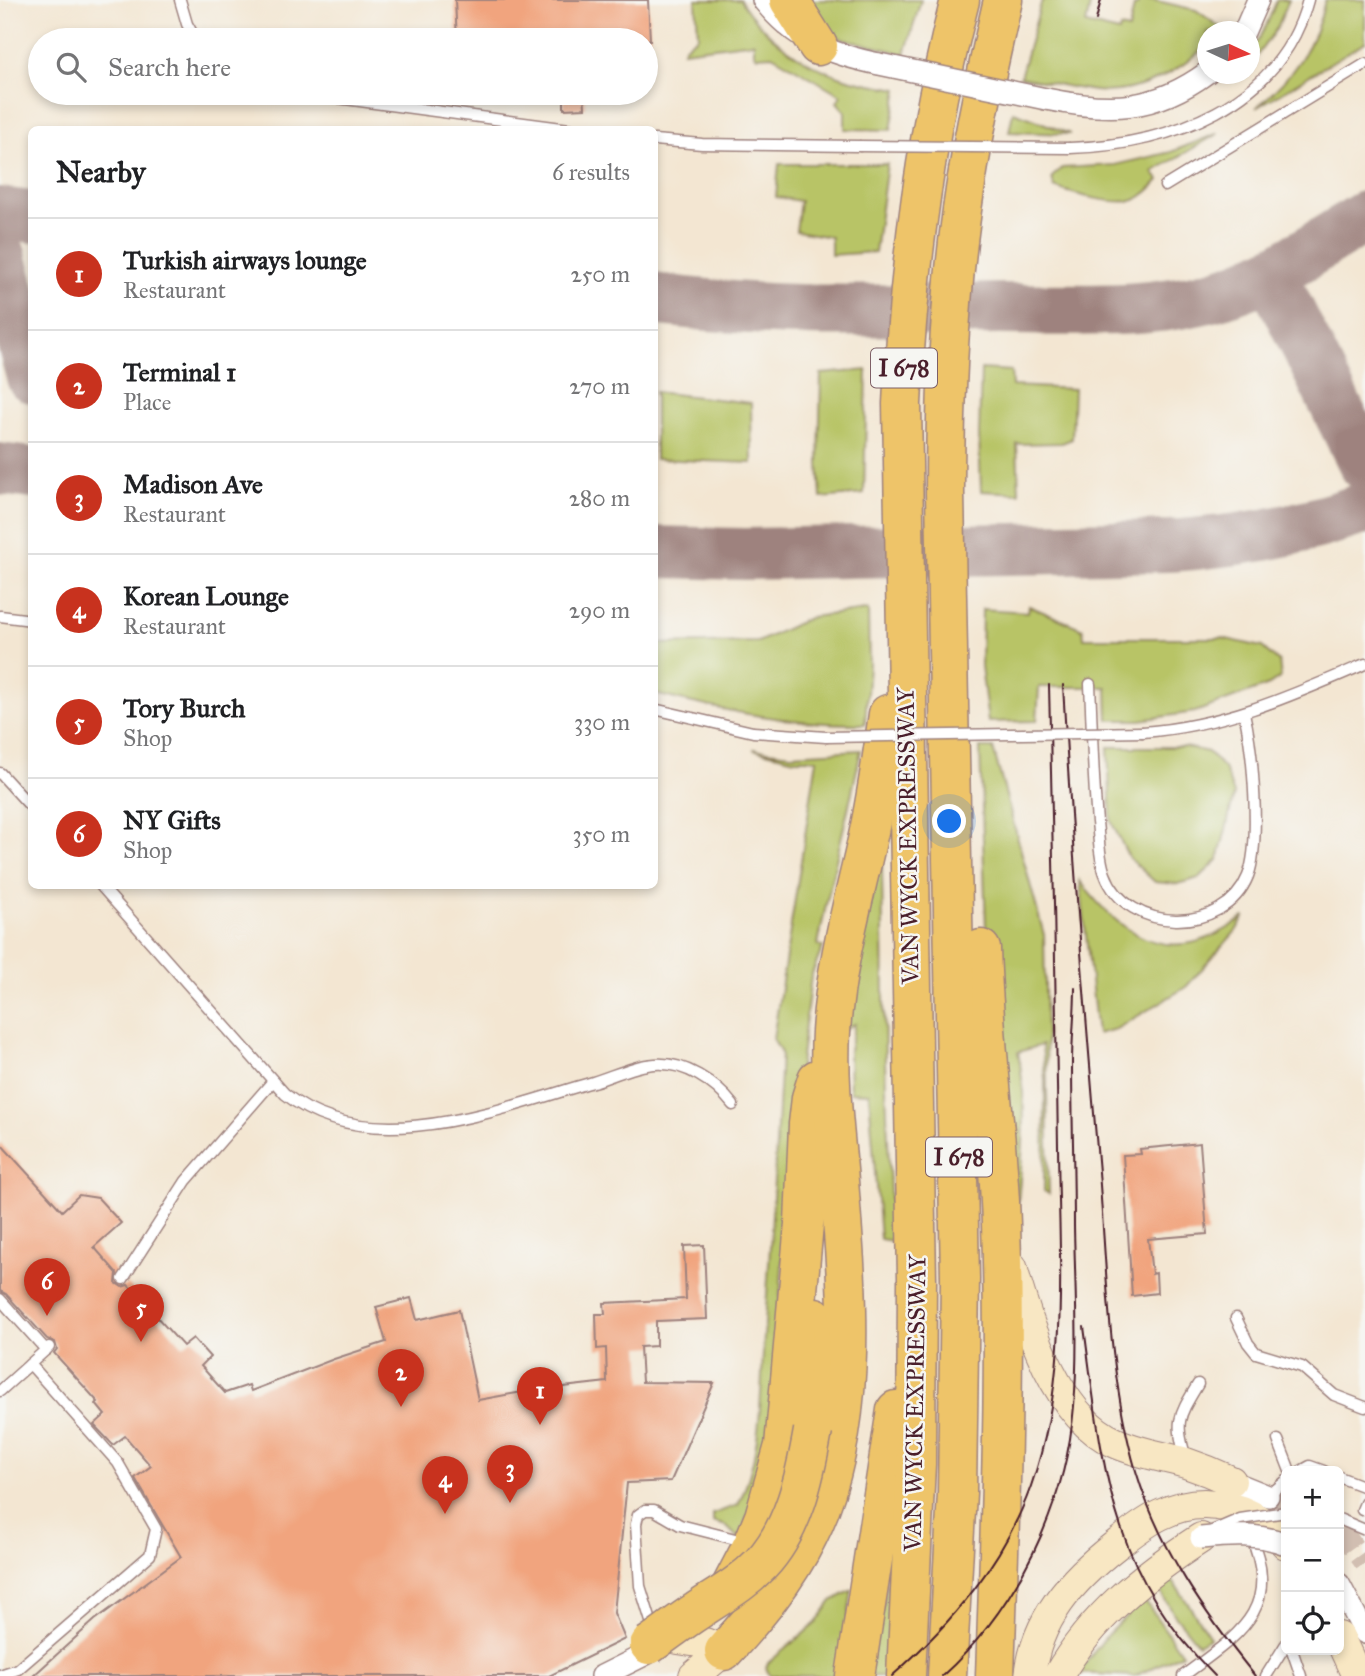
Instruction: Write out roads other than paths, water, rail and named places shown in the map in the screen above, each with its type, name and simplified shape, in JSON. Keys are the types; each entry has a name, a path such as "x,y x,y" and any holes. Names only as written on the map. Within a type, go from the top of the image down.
{"highway":[{"path":"789,0 818,46"},
{"path":"933,119 941,0"},
{"name":"VAN WYCK EXPRESSWAY","path":"908,1664 916,1464 917,1280 902,440 906,330 915,237 933,119 960,0"},
{"name":"VAN WYCK EXPRESSWAY","path":"947,1676 957,1493 960,1303 959,1124 945,458 951,313 962,208 983,91 1005,8"},
{"path":"724,1651 770,1597 809,1535 828,1482 842,1416 848,1310 832,1095 831,1033 841,946 869,832 904,619"},
{"path":"948,637 969,673 985,1034 1001,1227 1004,1417 995,1676"},
{"path":"658,1646 696,1628 714,1612 732,1586 753,1544 772,1494 787,1424 804,1224 811,1098 831,1033"},
{"path":"658,1646 764,1561 791,1514 805,1471 817,1395 818,1354 804,1224"},
{"path":"855,1676 917,1280"}],"street":[{"path":"763,0 790,30 818,46 844,56 1046,99 1099,108 1139,105 1184,88 1197,79"},
{"path":"1249,21 1258,0"},
{"path":"1001,1227 1024,1315 1061,1390 1079,1415 1099,1434 1113,1442 1188,1464 1248,1513 1281,1535"},
{"path":"1030,1676 1033,1657 1044,1625 1062,1596 1133,1514 1154,1499 1188,1486 1222,1493 1268,1496"},
{"path":"1058,1676 1083,1637 1129,1590 1201,1538 1281,1538"},
{"path":"1343,1592 1365,1633"},
{"path":"586,1676 658,1646 705,1643 724,1651 694,1676"},
{"path":"602,1676 658,1646"},
{"path":"1344,1648 1357,1676"}],"lane":[{"path":"180,0 190,28"},
{"path":"658,140 702,144 1070,148 1112,146 1150,139 1185,127 1221,110 1251,88 1278,62 1298,32 1308,0"},
{"path":"1164,187 1365,64"},
{"path":"390,105 547,126"},
{"path":"0,616 28,620"},
{"path":"658,710 753,732 826,737 1143,732 1196,726 1244,713 1365,664"},
{"path":"1090,684 1095,795 1105,874 1111,887 1131,907 1167,920 1195,919 1208,915 1230,902 1247,878 1252,863 1254,831 1251,749 1244,713"},
{"path":"0,773 28,804"},
{"path":"104,889 292,1100 339,1122 373,1126 451,1121 657,1064 686,1070 707,1079 733,1105"},
{"path":"123,1279 130,1272 179,1190 273,1081"},
{"path":"0,1299 47,1348 0,1391"},
{"path":"1236,1318 1256,1353 1302,1367 1334,1395 1365,1407"},
{"path":"0,1675 18,1669 150,1555 156,1529 118,1463 30,1364"},
{"path":"1188,1464 1178,1424 1183,1409 1198,1384"},
{"path":"1278,1440 1288,1466"},
{"path":"1344,1479 1365,1488"},
{"path":"1268,1496 1281,1485"},
{"path":"1183,1676 1237,1635 1253,1613 1260,1594 1259,1560 1249,1532 1234,1516 1222,1493"},
{"path":"658,1646 640,1586 636,1524 638,1515 645,1510 654,1510 680,1525 753,1544"},
{"path":"1201,1538 1240,1519 1281,1536"},
{"path":"1344,1521 1365,1530"},
{"path":"1266,1676 1281,1652"},
{"path":"1294,1655 1301,1676"}],"tunnel":[{"path":"1268,1496 1281,1502"},
{"path":"1344,1536 1365,1563"}],"tram line":[{"path":"1096,20 1101,0"},
{"path":"892,1676 955,1613 991,1566 1020,1514 1031,1486 1052,1402 1060,1317 1060,1274 1049,685"},
{"path":"1063,685 1107,1285 1114,1360 1127,1435 1136,1471 1157,1527 1201,1604 1255,1676"},
{"path":"942,1676 969,1649 1015,1587 1048,1517 1061,1481 1069,1444 1076,1361 1072,1062 1075,988"},
{"path":"1084,1327 1106,1471 1132,1556 1152,1596 1180,1636 1215,1676"}],"place":[{"name":"NY Gifts","path":"47,1316"},
{"name":"Tory Burch","path":"141,1342"},
{"name":"Terminal 1","path":"401,1407"},
{"name":"Turkish airways lounge","path":"540,1425"},
{"name":"Madison Ave","path":"510,1503"},
{"name":"Korean Lounge","path":"445,1514"}]}
